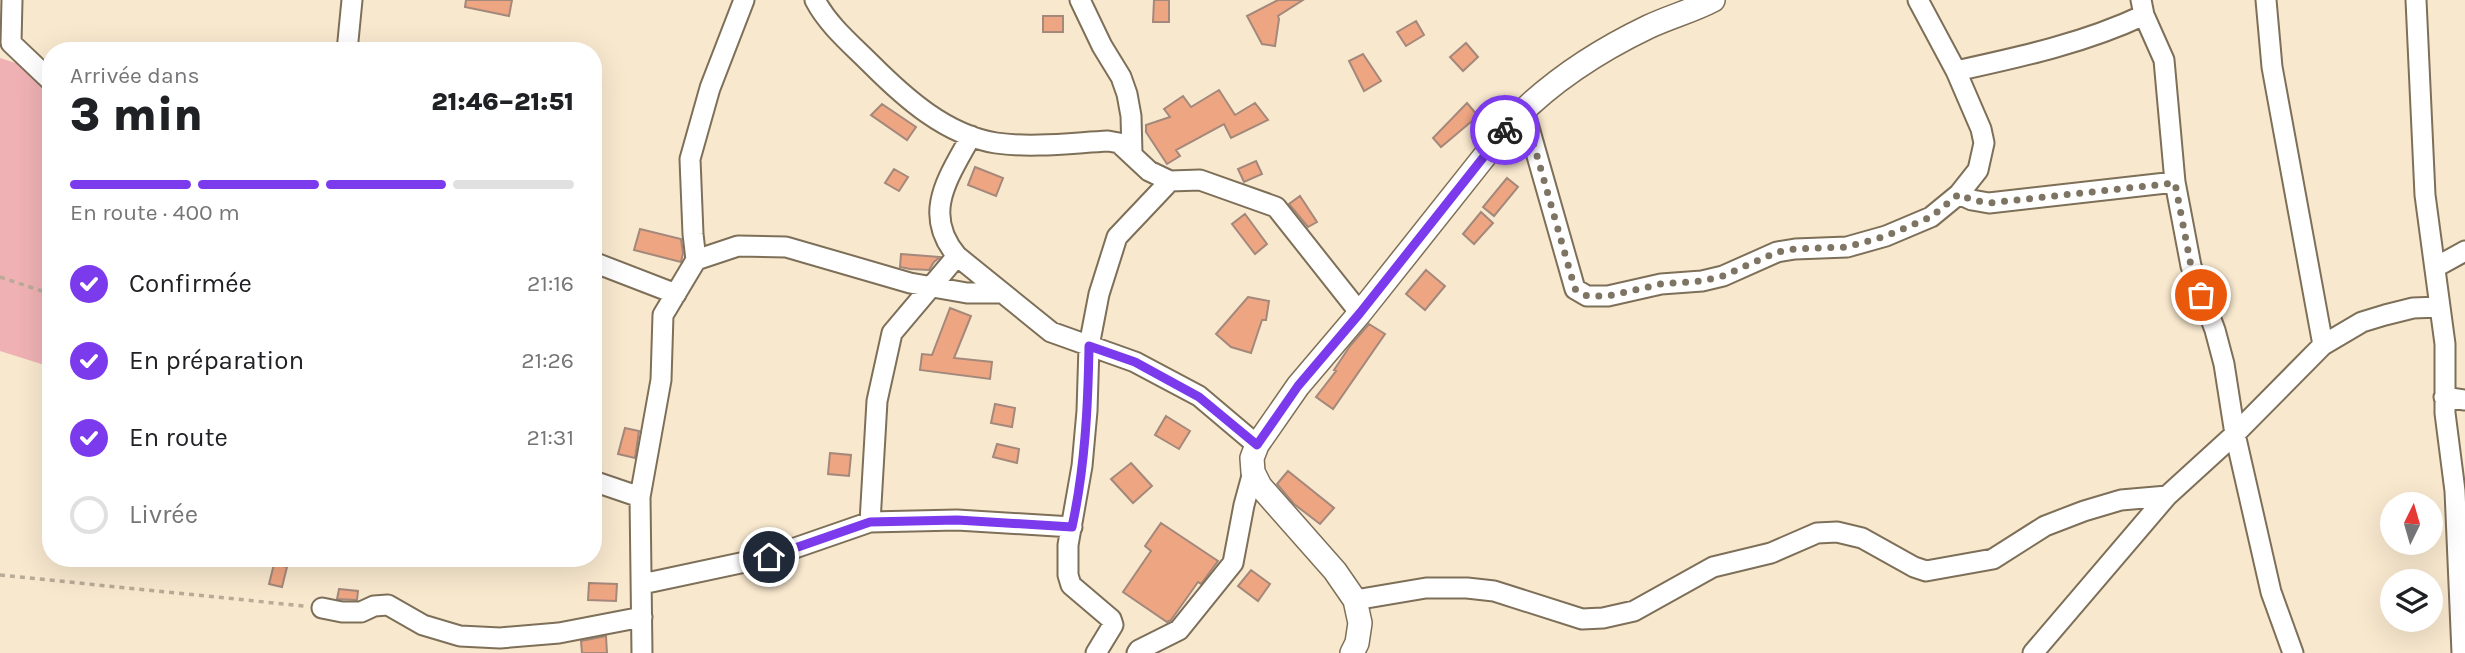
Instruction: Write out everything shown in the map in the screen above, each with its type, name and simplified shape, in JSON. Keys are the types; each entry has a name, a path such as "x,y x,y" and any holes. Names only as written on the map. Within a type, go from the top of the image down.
{"main road":[{"path":"1352,653 1357,643 1360,623 1355,600 1312,543 1276,506 1253,472 1252,458 1257,445 1298,386 1360,313 1517,116 1587,60 1648,27 1713,0"}],"street":[{"path":"12,0 11,43 42,72"},
{"path":"348,42 352,0"},
{"path":"642,653 640,497 661,380 663,315 696,260 690,159 710,88 744,0"},
{"path":"815,0 831,24 902,95 945,124 971,136 993,142 1024,145 1108,141 1119,143 1149,171 1170,181 1200,180 1276,207 1360,313"},
{"path":"1080,0 1102,46 1121,77 1127,94 1131,116 1132,153"},
{"path":"1517,116 1575,289 1587,296 1608,296 1661,284 1702,281 1723,276 1777,252 1847,247 1886,236 1931,217 1959,194 1978,170 1984,143 1956,71 1918,0"},
{"path":"2266,0 2272,67 2323,345"},
{"path":"2416,0 2425,195 2445,344 2444,397 2455,491 2462,653"},
{"path":"1956,71 2038,52 2112,30 2143,7 2164,60 2175,183 2191,266 2215,330 2224,365 2235,434 2271,592 2293,653"},
{"path":"971,136 942,191 939,209 942,230 948,245 957,256 1051,332 1135,362 1199,397 1257,445"},
{"path":"1096,653 1113,625 1111,619 1071,585 1067,561 1082,466 1089,346 1099,293 1117,237 1170,181"},
{"path":"1959,194 1989,203 2175,183"},
{"path":"696,260 738,246 786,247 910,284 967,293 1002,293"},
{"path":"2436,267 2465,251"},
{"path":"870,522 877,401 892,333 957,256"},
{"path":"602,265 676,293"},
{"path":"2033,653 2167,496 2235,434 2323,345 2362,322 2413,308 2440,307"},
{"path":"2444,397 2465,400"},
{"path":"1111,631 1138,651 1180,630 1233,563 1253,472"},
{"path":"602,484 640,497"},
{"path":"1355,600 1426,588 1467,588 1493,591 1582,619 1603,618 1634,611 1713,568 1771,553 1817,533 1837,533 1862,538 1926,571 1993,559 2045,526 2084,511 2121,500 2167,496"},
{"path":"642,584 769,557 870,522 957,520 1072,527"},
{"path":"322,608 360,612 374,606 388,605 423,625 460,636 500,638 558,633 642,617"}],"path":[{"path":"0,278 42,290"},
{"path":"0,575 322,608"}],"shaded area":[{"path":"0,58 42,71 42,364 0,351"}],"building":[{"path":"466,0 512,0 509,16 465,7"},
{"path":"1154,0 1169,0 1169,22 1153,22"},
{"path":"1278,0 1303,0 1278,16 1275,46 1262,44 1247,16"},
{"path":"1043,16 1063,16 1063,32 1043,32"},
{"path":"1416,21 1424,35 1406,46 1397,32"},
{"path":"1466,43 1478,57 1463,71 1450,57"},
{"path":"1363,54 1381,81 1364,91 1349,61"},
{"path":"1219,90 1235,115 1255,103 1268,120 1231,138 1224,124 1176,150 1180,156 1167,164 1146,132 1146,125 1170,117 1164,109 1183,96 1191,107"},
{"path":"1467,103 1478,116 1441,147 1433,138"},
{"path":"882,104 916,127 907,140 871,115"},
{"path":"1256,161 1262,174 1244,182 1238,169"},
{"path":"975,167 1003,178 996,196 968,185"},
{"path":"894,169 908,177 899,191 885,183"},
{"path":"1507,178 1518,187 1494,216 1483,207"},
{"path":"1300,196 1317,222 1308,227 1289,204"},
{"path":"1481,212 1493,223 1474,244 1463,234"},
{"path":"1245,214 1267,244 1255,254 1232,224"},
{"path":"640,229 681,239 681,262 634,250"},
{"path":"901,254 940,257 929,270 910,269 900,267"},
{"path":"1426,270 1445,286 1425,310 1406,294"},
{"path":"1248,297 1269,301 1266,320 1262,320 1251,353 1231,347 1216,334"},
{"path":"950,308 971,316 954,358 992,362 990,379 920,370 922,354 932,355"},
{"path":"1369,324 1385,334 1333,409 1316,397 1336,371 1334,370 1350,346"},
{"path":"995,404 1015,408 1012,427 991,423"},
{"path":"1166,416 1190,431 1179,449 1155,435"},
{"path":"625,428 639,431 635,458 618,454"},
{"path":"997,444 1019,449 1017,463 993,457"},
{"path":"830,453 851,455 849,476 828,474"},
{"path":"1131,463 1152,486 1133,503 1111,479"},
{"path":"1288,471 1334,508 1320,524 1294,504 1277,484"},
{"path":"1161,523 1218,561 1167,622 1123,592 1151,551 1145,546"},
{"path":"273,567 287,567 282,587 269,584"},
{"path":"1251,570 1270,584 1258,601 1238,586"},
{"path":"589,583 617,584 616,601 588,600"},
{"path":"339,589 358,591 357,600 337,599"},
{"path":"606,636 607,653 582,653 581,641"}],"way so far":[{"path":"1505,130 1524,110 1575,289 1587,296 1608,296 1661,284 1702,281 1723,276 1777,252 1847,247 1886,236 1931,217 1959,194 1989,203 2175,183 2191,266 2201,295"}],"route":[{"path":"769,557 870,522 957,520 1072,527 1082,466 1089,346 1135,362 1199,397 1257,445 1298,386 1360,313 1505,130"}]}
